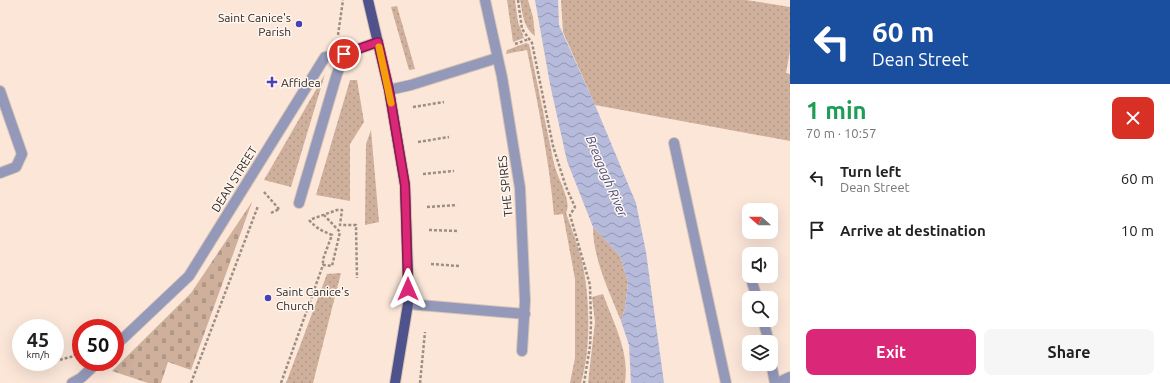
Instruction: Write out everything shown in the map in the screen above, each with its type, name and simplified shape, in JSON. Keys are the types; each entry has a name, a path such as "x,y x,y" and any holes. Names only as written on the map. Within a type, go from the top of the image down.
{"main road":[{"path":"368,0 389,90 405,185 408,304 395,383"}],"street":[{"name":"THE SPIRES","path":"485,0 502,77 520,188 525,314 522,351"},
{"name":"DEAN STREET","path":"124,337 189,276 325,57 344,54 378,42"},
{"path":"299,203 344,54"},
{"path":"389,90 411,85 497,58"},
{"path":"0,90 22,154 16,167 0,173"},
{"path":"674,143 726,383"},
{"path":"408,304 525,314"},
{"path":"72,383 83,380 90,371"},
{"path":"773,371 776,383 790,377"}],"path":[{"path":"338,36 343,0"},
{"path":"518,0 522,29 532,44 553,146 566,187 575,207 570,215 590,285 590,346 584,383"},
{"path":"413,107 444,102"},
{"path":"418,142 449,137"},
{"path":"422,174 454,171"},
{"path":"191,383 263,192"},
{"path":"427,207 457,205"},
{"path":"271,214 279,209"},
{"path":"342,214 340,225 356,225 357,278"},
{"path":"323,265 332,266 340,232 324,215"},
{"path":"281,383 323,265 323,259 332,235 322,232 314,226 310,220"},
{"path":"430,230 458,231"},
{"path":"431,264 459,266"},
{"path":"420,383 428,305"}],"green space":[{"path":"507,0 515,0 518,22 524,38 513,42"},
{"path":"520,0 528,0 533,17 535,36 528,29"},
{"path":"561,0 746,0 790,7 790,51 786,73 790,74 790,141 595,105 563,32"},
{"path":"397,6 415,69 409,70 391,7"},
{"path":"526,43 529,44 554,162 566,197 566,213 583,266 587,295 588,340 587,355 581,383 570,383 575,358 575,279 563,214 554,215 546,153 527,50 506,54 507,50"},
{"path":"325,74 291,187 264,180"},
{"path":"350,80 357,80 364,122 350,144 350,201 316,195"},
{"path":"371,130 379,222 365,225 366,144"},
{"path":"252,202 191,370 168,362 161,383 148,383 112,371 124,371 124,359 191,293"},
{"path":"593,227 620,256 628,282 625,308 621,321 599,263"},
{"path":"341,273 313,383 286,383 327,274"},
{"path":"603,294 620,337 623,349 626,371 625,383 588,383 595,322 592,297"}],"water":[{"name":"Breagagh River","path":"535,0 558,0 559,25 595,105 636,203 646,252 664,383 631,383 629,345 621,321 625,308 628,282 620,256 593,227 567,161 550,84"}],"slow traffic":[{"path":"379,47 391,103"}],"place":[{"name":"Saint Canice's Parish","path":"299,24"},
{"name":"Affidea","path":"272,82"},
{"name":"Saint Canice's Church","path":"268,298"}],"route":[{"path":"344,54 378,42 389,90 405,185 408,289"}]}
